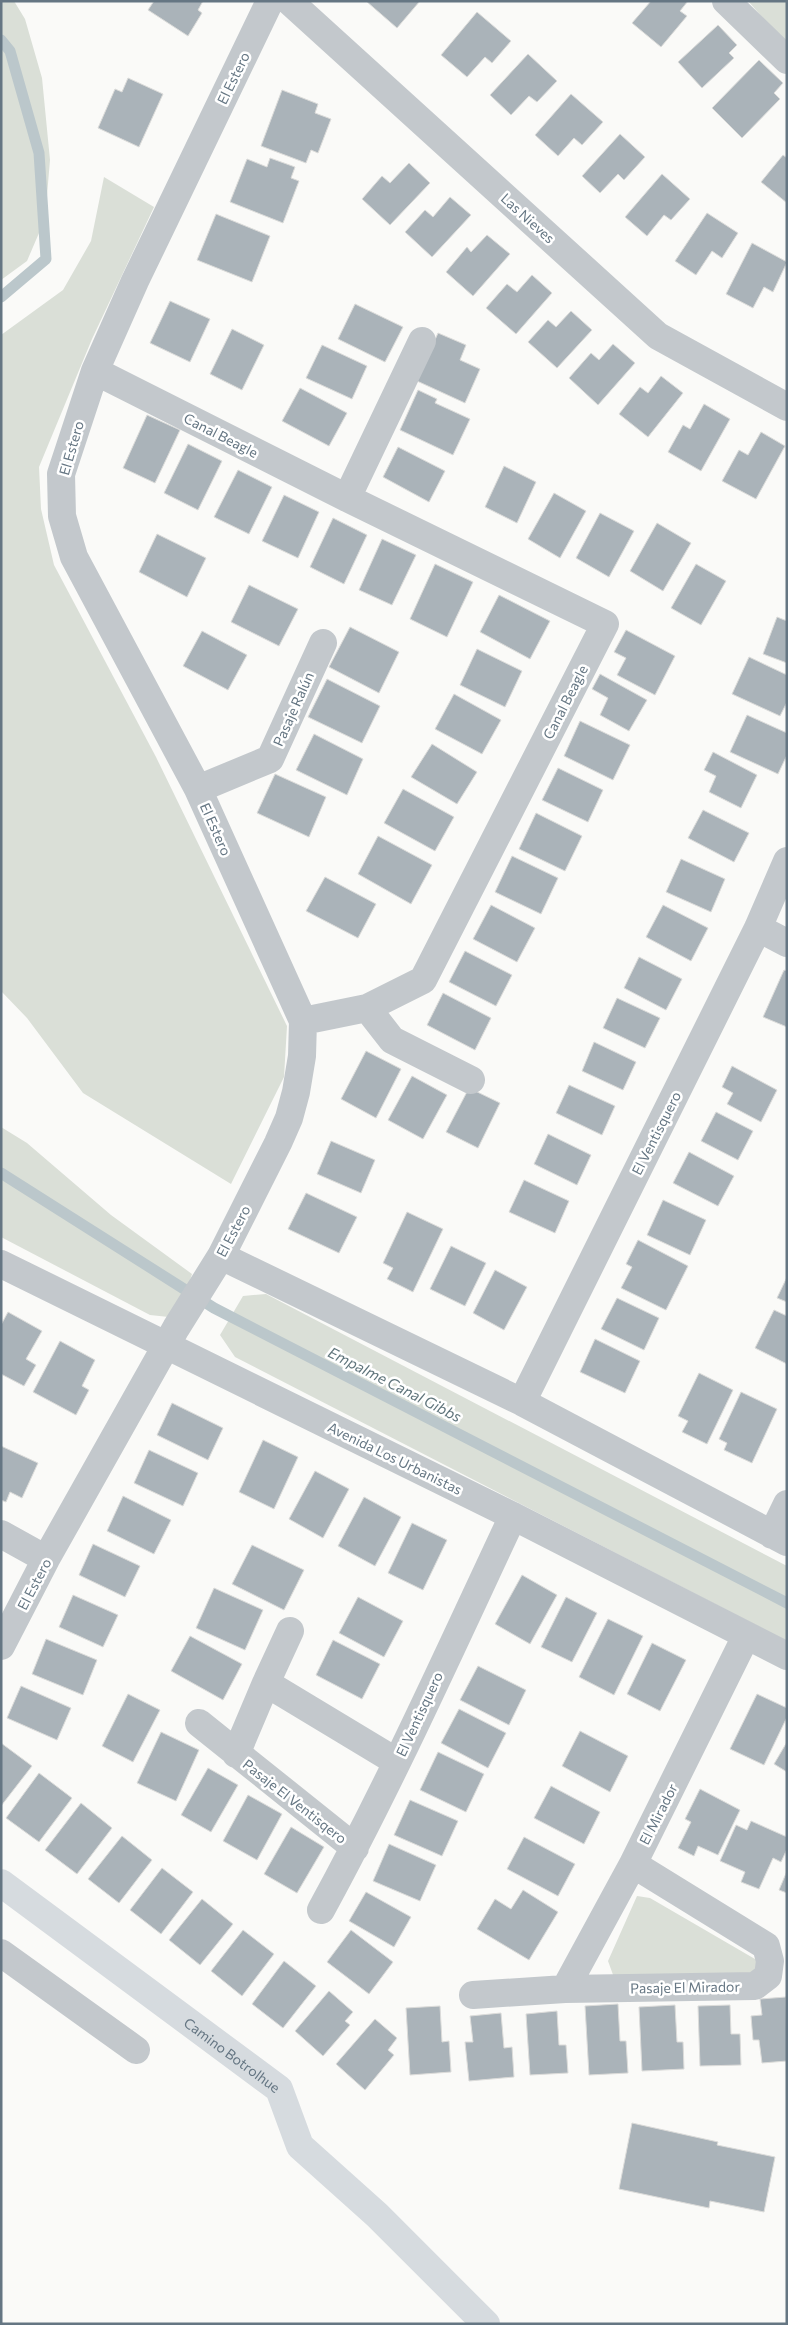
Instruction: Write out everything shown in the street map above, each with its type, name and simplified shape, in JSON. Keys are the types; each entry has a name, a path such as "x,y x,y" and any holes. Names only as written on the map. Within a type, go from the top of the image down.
{"street":[{"name":"El Estero","path":"1,1646 46,1560 214,1266 289,1118 296,1092 302,1056 302,1021 198,789 74,557 62,516 61,474 95,371 135,280 270,1"},
{"name":"Las Nieves","path":"289,1 658,336 787,407"},
{"path":"726,1 787,60"},
{"path":"347,498 422,341"},
{"name":"Canal Beagle","path":"95,371 347,498 605,624 423,980 367,1008 302,1021"},
{"name":"Pasaje Ralún","path":"198,789 270,759 323,643"},
{"name":"El Ventisquero","path":"522,1402 758,928 787,861"},
{"path":"758,928 787,943"},
{"path":"367,1008 392,1040 470,1080"},
{"name":"Avenida Los Urbanistas","path":"1,1264 172,1337 513,1516 787,1656"},
{"path":"214,1266 522,1402 779,1539 787,1504"},
{"name":"El Ventisquero","path":"321,1910 355,1848 397,1762 513,1516"},
{"path":"1,1534 46,1560"},
{"name":"Pasaje El Ventisqero","path":"236,1754 290,1631"},
{"name":"El Mirador","path":"565,1989 633,1864 746,1636"},
{"path":"266,1683 397,1762"},
{"name":"Pasaje El Ventisqero","path":"199,1723 355,1848"},
{"name":"Pasaje El Mirador","path":"472,1995 565,1989 755,1986 768,1976 770,1961 766,1946 633,1864"},
{"name":"Camino Botrolhue","path":"1,1883 279,2089 300,2146 377,2215 486,2324"},
{"path":"1,1953 136,2050"}],"shaded area":[{"path":"1,1 14,1 25,19 42,78 50,160 45,219 27,261 1,280"},
{"path":"787,1 787,46 749,2"},
{"path":"104,177 154,207 92,339 39,467 41,509 54,565 156,757 287,1026 284,1077 231,1184 83,1093 27,1018 1,991 1,335 63,290 91,241"},
{"path":"1,1127 27,1143 111,1215 192,1274 178,1318 150,1315 1,1237"},
{"path":"266,1294 787,1566 787,1641 235,1357 220,1335 243,1296"},
{"path":"637,1896 650,1898 767,1966 756,1976 616,1983 608,1961"}],"building":[{"path":"154,1 203,1 198,10 202,13 188,36 148,10"},
{"path":"366,1 420,1 397,28"},
{"path":"651,1 688,1 680,11 687,16 661,47 632,23"},
{"path":"477,12 511,41 492,63 485,57 467,77 441,55"},
{"path":"718,25 737,45 729,53 734,58 702,88 678,62"},
{"path":"528,54 557,81 537,102 529,96 511,115 490,95"},
{"path":"759,60 783,83 774,93 780,99 742,138 712,108"},
{"path":"128,78 163,94 139,147 98,128 115,89 122,92"},
{"path":"282,90 318,104 315,113 331,119 318,153 311,150 306,163 261,146"},
{"path":"571,94 603,122 582,145 574,138 558,156 535,135"},
{"path":"620,134 645,157 624,180 618,174 600,193 582,176"},
{"path":"783,155 787,158 787,203 761,182"},
{"path":"270,158 295,167 291,178 299,181 283,223 230,202 247,159 267,167"},
{"path":"409,163 430,183 390,225 362,199 382,176 390,183"},
{"path":"662,174 690,199 671,220 664,215 647,236 625,217"},
{"path":"450,197 471,215 432,257 405,232 425,210 433,217"},
{"path":"707,213 738,233 722,258 712,251 696,275 675,261"},
{"path":"216,214 270,236 252,282 197,260"},
{"path":"487,235 510,254 473,296 446,272 467,247 471,252"},
{"path":"752,243 787,262 773,292 764,287 753,308 726,294"},
{"path":"532,275 552,293 516,334 486,308 507,284 517,292"},
{"path":"170,301 210,319 190,362 150,343"},
{"path":"355,304 403,327 385,362 338,339"},
{"path":"571,311 592,330 557,368 528,342 548,320 556,327"},
{"path":"232,329 264,345 242,390 210,374"},
{"path":"438,333 466,345 460,360 480,369 465,403 417,381"},
{"path":"613,344 635,363 598,405 569,378 591,353 599,360"},
{"path":"322,345 367,366 352,399 306,378"},
{"path":"661,376 683,393 648,437 619,414 640,387 648,393"},
{"path":"300,388 347,413 329,446 282,421"},
{"path":"418,390 437,399 435,403 470,419 453,455 400,430"},
{"path":"704,404 730,419 701,471 668,452 683,425 690,429"},
{"path":"147,415 180,430 155,483 123,468"},
{"path":"761,432 785,446 756,499 722,481 739,450 748,455"},
{"path":"188,444 222,461 198,510 164,493"},
{"path":"398,447 445,471 429,502 383,477"},
{"path":"504,466 536,482 517,523 485,507"},
{"path":"238,470 272,487 249,534 214,517"},
{"path":"554,493 586,511 560,558 528,539"},
{"path":"284,495 319,512 298,558 262,541"},
{"path":"600,513 634,531 609,577 576,558"},
{"path":"333,518 367,535 344,584 310,567"},
{"path":"657,523 691,543 663,591 630,571"},
{"path":"157,534 206,558 187,597 139,572"},
{"path":"382,539 416,555 392,605 359,590"},
{"path":"435,564 473,582 447,637 410,619"},
{"path":"696,564 726,581 701,625 671,608"},
{"path":"249,585 298,609 279,646 231,622"},
{"path":"499,595 550,621 530,659 480,632"},
{"path":"777,617 787,621 787,663 763,654"},
{"path":"350,627 399,652 379,693 329,667"},
{"path":"626,630 675,656 655,695 617,675 626,658 614,652"},
{"path":"202,631 247,655 228,690 183,666"},
{"path":"477,649 522,671 505,707 460,685"},
{"path":"749,657 787,675 787,702 780,716 732,694"},
{"path":"600,674 647,700 629,731 600,715 608,698 592,689"},
{"path":"327,679 380,706 362,743 308,717"},
{"path":"454,694 501,720 482,754 435,729"},
{"path":"747,715 787,733 787,755 778,774 730,752"},
{"path":"580,721 630,745 613,780 564,756"},
{"path":"314,734 363,759 347,795 296,770"},
{"path":"432,744 477,772 457,804 411,777"},
{"path":"713,752 757,775 741,808 709,792 716,776 704,770"},
{"path":"558,768 603,790 588,822 542,800"},
{"path":"275,774 326,797 309,837 257,813"},
{"path":"403,789 454,817 435,851 384,823"},
{"path":"703,810 749,833 734,862 688,838"},
{"path":"536,813 582,836 565,871 519,849"},
{"path":"378,836 432,865 411,904 358,874"},
{"path":"512,856 558,878 541,914 495,892"},
{"path":"681,859 725,879 711,912 666,892"},
{"path":"325,877 376,904 358,938 306,911"},
{"path":"491,905 535,928 517,962 473,939"},
{"path":"663,905 708,928 691,961 646,937"},
{"path":"465,951 512,975 496,1006 449,982"},
{"path":"639,957 682,979 666,1010 624,988"},
{"path":"784,970 787,971 787,1027 763,1017"},
{"path":"443,993 491,1018 475,1050 427,1025"},
{"path":"617,998 660,1018 645,1048 603,1028"},
{"path":"594,1042 636,1062 623,1090 582,1071"},
{"path":"366,1051 401,1069 376,1118 341,1099"},
{"path":"732,1066 777,1090 761,1122 727,1104 733,1093 722,1087"},
{"path":"412,1076 447,1095 423,1139 388,1120"},
{"path":"569,1085 615,1106 602,1135 556,1113"},
{"path":"469,1088 500,1103 478,1148 446,1132"},
{"path":"716,1112 753,1131 738,1160 701,1141"},
{"path":"548,1134 591,1155 577,1185 534,1164"},
{"path":"331,1141 375,1160 361,1193 317,1174"},
{"path":"689,1152 734,1176 718,1206 673,1183"},
{"path":"524,1180 569,1201 555,1233 509,1212"},
{"path":"306,1193 357,1217 339,1253 288,1229"},
{"path":"663,1200 706,1220 690,1255 647,1235"},
{"path":"407,1212 443,1229 413,1292 387,1279 393,1268 383,1263"},
{"path":"638,1240 688,1266 666,1310 621,1288 632,1267 626,1264"},
{"path":"451,1246 486,1263 465,1306 430,1289"},
{"path":"495,1270 527,1287 504,1330 473,1313"},
{"path":"787,1277 787,1302 777,1298"},
{"path":"617,1298 659,1318 644,1350 601,1329"},
{"path":"774,1310 787,1316 787,1364 755,1348"},
{"path":"8,1312 42,1331 26,1359 36,1365 24,1386 1,1374 1,1325"},
{"path":"595,1339 640,1361 625,1393 580,1372"},
{"path":"60,1341 95,1360 82,1386 89,1390 76,1415 33,1392"},
{"path":"699,1373 733,1390 707,1444 682,1432 688,1421 678,1416"},
{"path":"741,1392 777,1409 752,1463 724,1450 727,1443 719,1439"},
{"path":"172,1403 223,1428 208,1460 157,1435"},
{"path":"263,1440 298,1457 274,1509 239,1492"},
{"path":"1,1446 38,1463 22,1498 10,1492 6,1502 1,1500"},
{"path":"149,1450 198,1473 183,1506 134,1483"},
{"path":"315,1471 349,1489 323,1538 289,1519"},
{"path":"123,1496 171,1520 154,1554 107,1531"},
{"path":"364,1497 401,1517 375,1566 338,1546"},
{"path":"412,1523 447,1540 423,1590 388,1573"},
{"path":"93,1544 140,1566 125,1597 79,1575"},
{"path":"252,1545 304,1570 284,1610 232,1584"},
{"path":"522,1575 557,1595 530,1644 495,1624"},
{"path":"214,1588 263,1610 245,1650 196,1628"},
{"path":"73,1595 118,1615 103,1647 59,1627"},
{"path":"358,1597 403,1621 384,1657 339,1633"},
{"path":"566,1597 597,1613 572,1662 541,1647"},
{"path":"608,1619 643,1636 614,1695 579,1677"},
{"path":"190,1636 242,1664 223,1700 171,1671"},
{"path":"46,1639 97,1660 83,1695 32,1674"},
{"path":"333,1640 380,1664 362,1699 316,1675"},
{"path":"652,1643 686,1660 660,1711 627,1694"},
{"path":"478,1666 526,1690 509,1725 460,1700"},
{"path":"21,1686 71,1708 57,1740 7,1718"},
{"path":"128,1694 160,1710 133,1762 102,1746"},
{"path":"757,1694 787,1708 787,1717 764,1765 730,1749"},
{"path":"459,1709 506,1733 488,1768 441,1743"},
{"path":"580,1731 628,1756 610,1792 562,1766"},
{"path":"161,1732 199,1750 176,1801 137,1783"},
{"path":"787,1742 787,1772 774,1764"},
{"path":"1,1743 32,1766 1,1806"},
{"path":"438,1752 484,1774 466,1812 420,1790"},
{"path":"208,1768 238,1785 211,1832 181,1815"},
{"path":"39,1773 72,1798 39,1842 6,1818"},
{"path":"551,1786 600,1812 584,1844 534,1818"},
{"path":"700,1789 740,1810 718,1855 698,1846 694,1856 678,1848 691,1822 685,1819"},
{"path":"248,1795 282,1814 257,1860 223,1841"},
{"path":"410,1800 458,1821 442,1856 394,1835"},
{"path":"81,1803 112,1828 77,1874 45,1850"},
{"path":"751,1821 787,1837 787,1849 781,1862 773,1858 759,1889 741,1882 745,1872 720,1861 736,1825 747,1830"},
{"path":"291,1827 324,1847 297,1893 264,1874"},
{"path":"122,1836 152,1860 119,1903 88,1879"},
{"path":"524,1837 575,1864 558,1896 507,1869"},
{"path":"389,1844 436,1865 420,1901 373,1881"},
{"path":"162,1868 193,1892 161,1934 130,1910"},
{"path":"787,1871 787,1893 779,1890"},
{"path":"523,1890 558,1912 529,1960 477,1929 495,1899 511,1909"},
{"path":"366,1892 411,1917 394,1947 349,1921"},
{"path":"202,1899 233,1924 200,1965 169,1940"},
{"path":"243,1930 274,1954 242,1996 211,1971"},
{"path":"351,1930 393,1962 369,1994 327,1962"},
{"path":"284,1961 316,1986 283,2028 252,2004"},
{"path":"329,1991 353,2012 345,2021 350,2025 323,2056 295,2031"},
{"path":"786,1997 787,2061 762,2063 759,2040 753,2040 751,2016 762,2015 760,1999"},
{"path":"618,2004 620,2041 626,2041 628,2073 589,2075 585,2006"},
{"path":"675,2005 677,2042 683,2042 684,2069 642,2071 639,2007"},
{"path":"730,2005 731,2034 740,2034 741,2065 700,2066 698,2006"},
{"path":"440,2006 442,2042 449,2041 451,2072 410,2075 406,2008"},
{"path":"557,2011 559,2045 566,2045 568,2073 530,2075 526,2014"},
{"path":"501,2013 504,2048 512,2047 514,2077 469,2081 465,2042 473,2042 470,2016"},
{"path":"375,2019 397,2038 388,2050 394,2055 365,2090 336,2064"},
{"path":"632,2123 718,2142 717,2145 775,2157 764,2212 710,2201 709,2208 619,2189"}],"waterway":[{"name":"Empalme Canal Gibbs","path":"1,40 10,51 39,153 46,259 1,297"},
{"name":"Empalme Canal Gibbs","path":"1,1173 214,1308 787,1603"}]}
